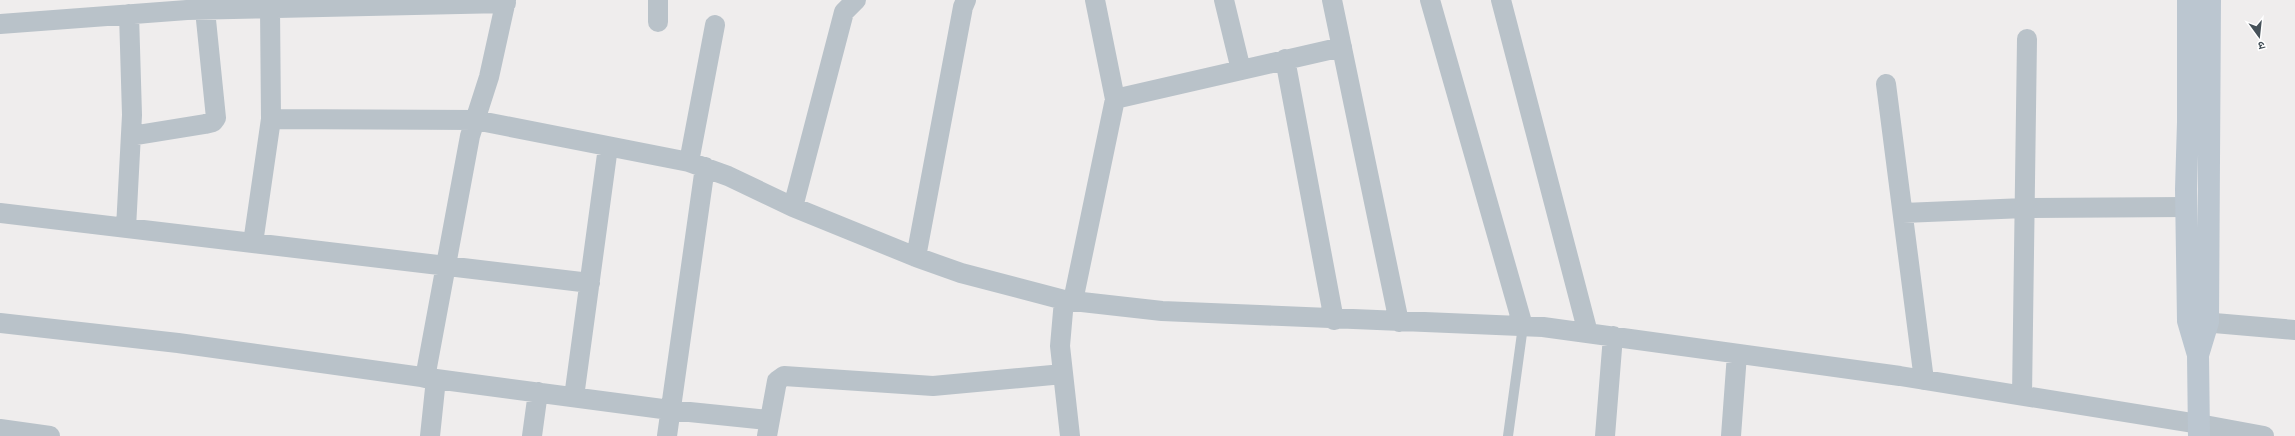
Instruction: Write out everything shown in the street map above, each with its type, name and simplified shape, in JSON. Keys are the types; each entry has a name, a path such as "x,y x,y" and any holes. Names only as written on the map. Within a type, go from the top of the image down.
{"street":[{"path":"658,0 658,22"},
{"path":"793,207 844,12 856,0"},
{"path":"916,257 963,7 966,0"},
{"path":"1070,436 1060,346 1115,99 1095,0"},
{"path":"1224,0 1241,70"},
{"path":"1332,0 1399,322"},
{"path":"1430,0 1523,326"},
{"path":"1501,0 1588,333"},
{"path":"2188,0 2186,207 2198,321"},
{"path":"2199,430 2198,321 2210,0"},
{"path":"0,24 205,10 506,1 489,77 470,136 446,266 431,378 430,436"},
{"path":"253,243 272,119 270,8"},
{"path":"131,136 205,124 213,122 216,118 205,10"},
{"path":"126,228 131,136 129,14"},
{"path":"667,436 697,165 715,25"},
{"path":"2022,396 2027,39"},
{"path":"1115,99 1342,47"},
{"path":"1285,59 1334,320"},
{"path":"1886,84 1924,380"},
{"path":"272,119 475,120 697,165 793,207 916,257 961,273 1069,301 1162,311 1334,320 1523,326 1588,333 1924,380 2022,396 2199,430 2264,436"},
{"path":"574,397 608,147"},
{"path":"1903,213 2025,208 2186,207"},
{"path":"0,213 590,283"},
{"path":"2198,321 2295,330"},
{"path":"0,324 178,343 670,410 768,428 777,381 784,376 933,386 1063,374"},
{"path":"1605,436 1613,336"},
{"path":"1731,436 1738,354"},
{"path":"532,436 538,392"},
{"path":"0,430 50,436"}],"lane":[{"path":"1508,436 1523,326"}]}
